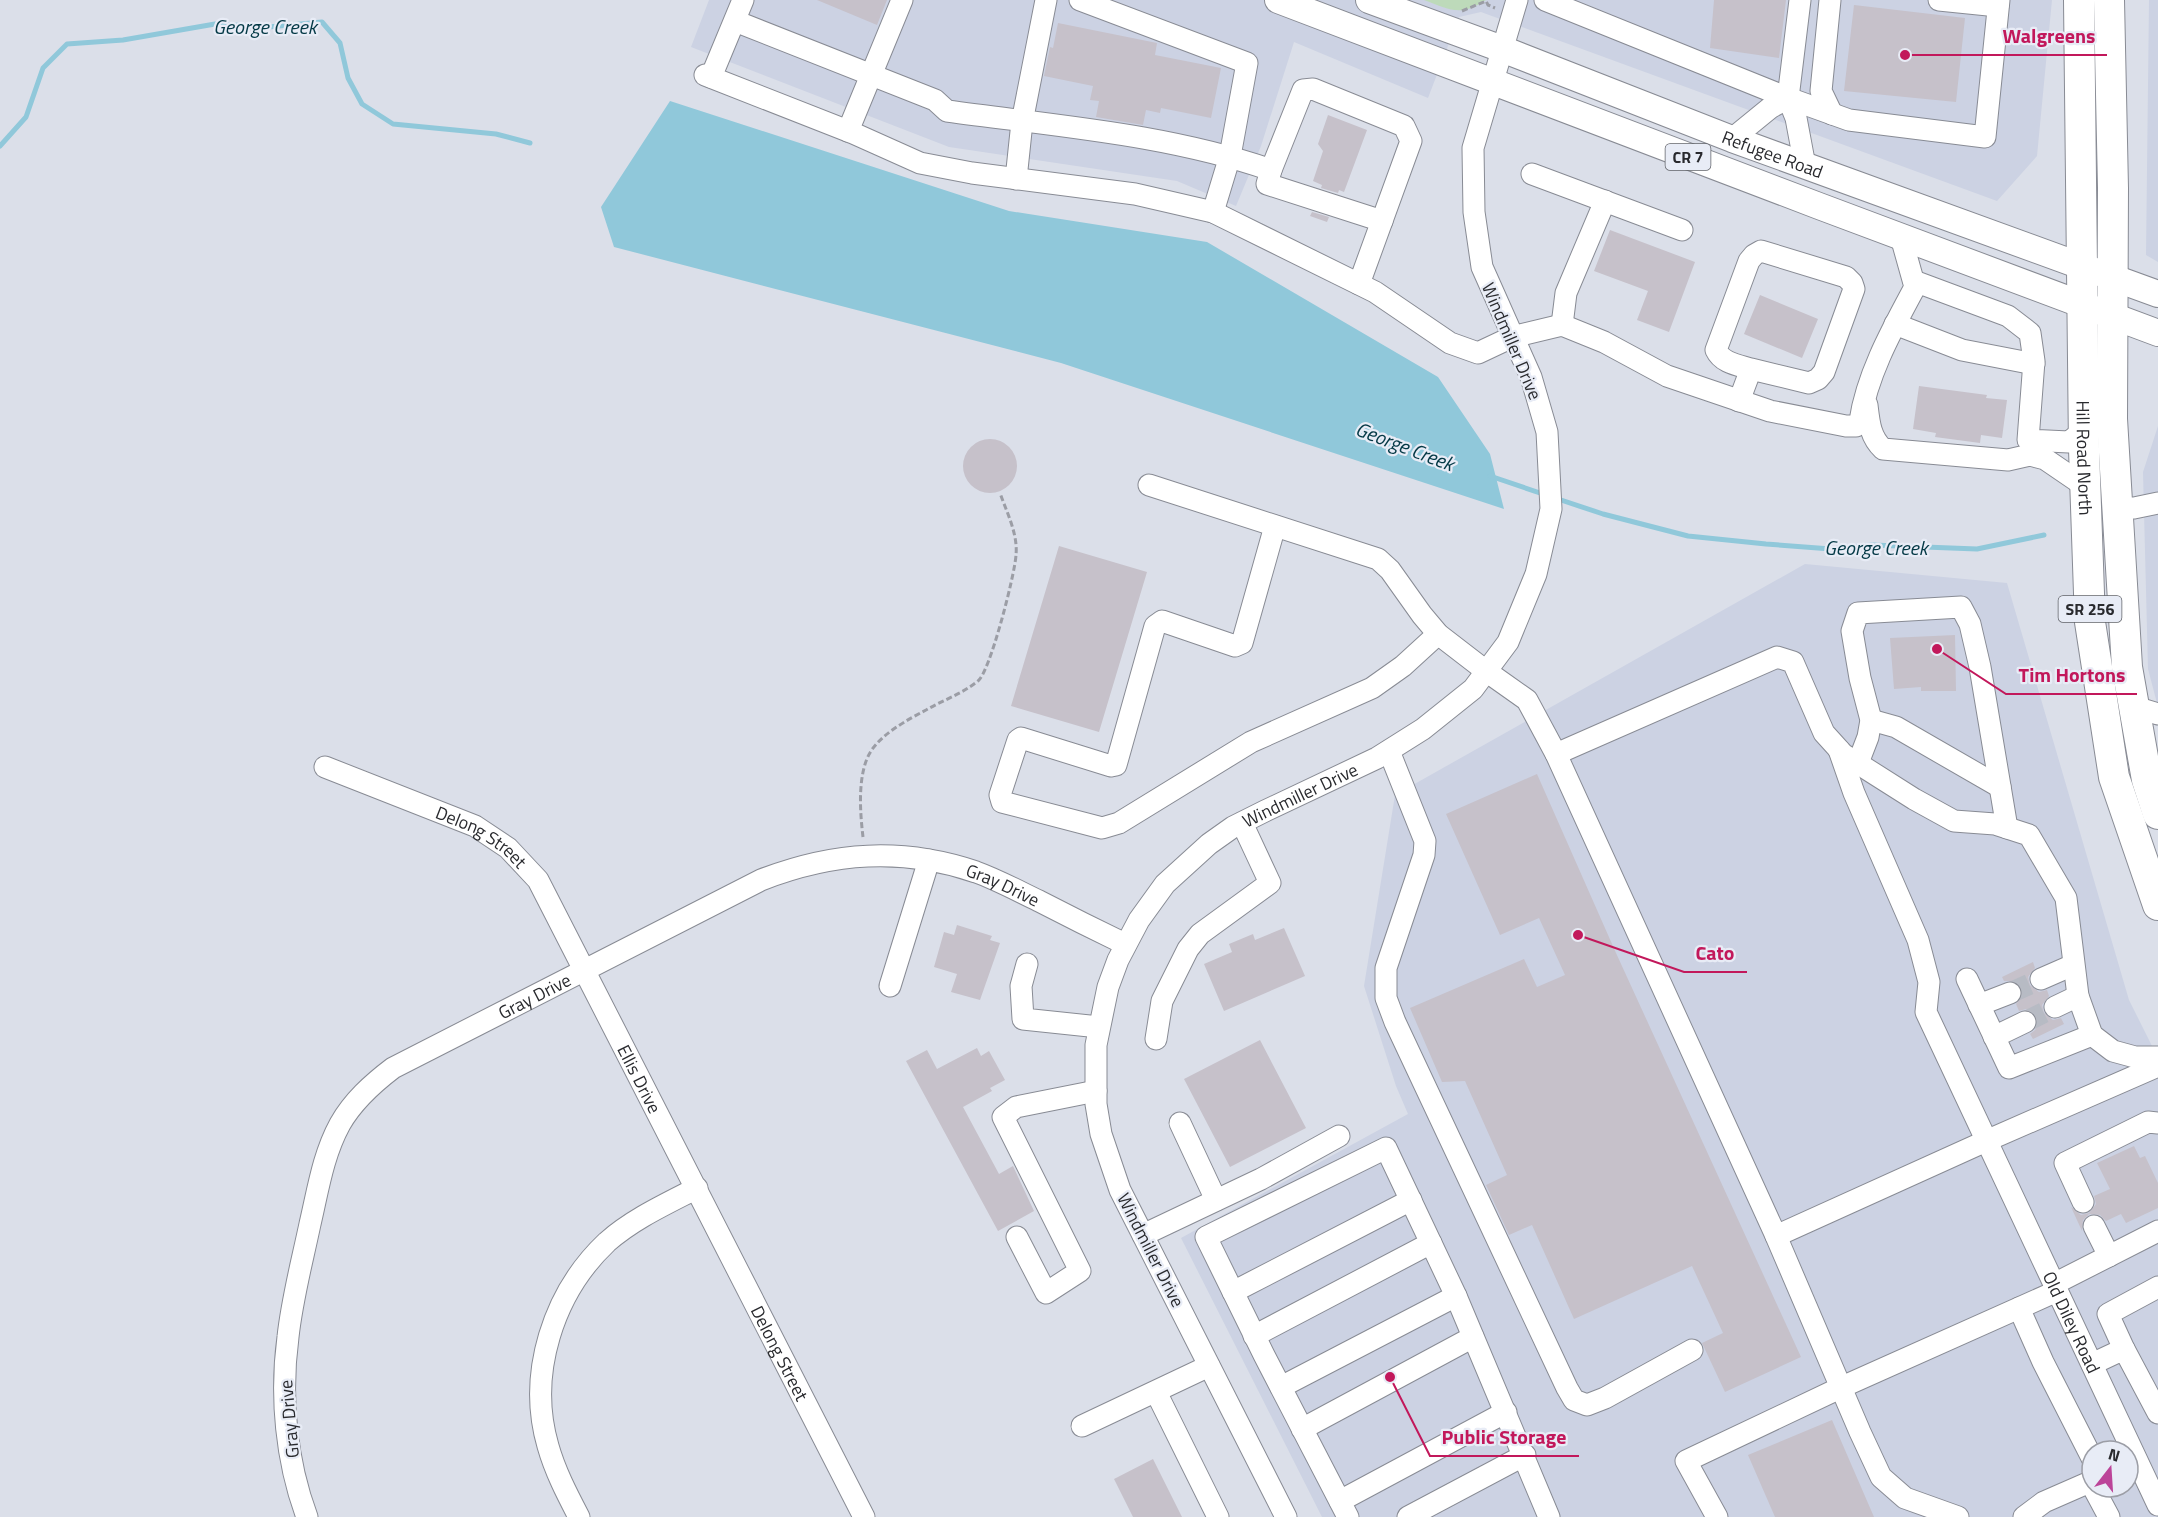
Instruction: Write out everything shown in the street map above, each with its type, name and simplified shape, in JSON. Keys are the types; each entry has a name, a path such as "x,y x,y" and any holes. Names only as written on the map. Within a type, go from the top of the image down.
{"highway":[{"name":"Hill Road North","path":"2079,0 2098,291 2112,419 2127,667 2146,710 2155,789"},
{"name":"Hill Road North","path":"2109,0 2113,188 2098,291 2084,430 2090,622 2114,777 2158,905"}],"main road":[{"name":"Refugee Road","path":"1278,0 1732,139 1805,166 2158,316"},
{"name":"Refugee Road","path":"1369,0 1496,67 1778,191 1901,237 2098,291 2158,294"},
{"name":"Refugee Road","path":"1778,191 1805,184 1865,201 2098,291 2158,333"}],"street":[{"path":"743,0 708,76 848,131 920,163 1135,194 1213,212 1375,292 1450,343 1478,353 1512,337 1562,325 1605,342 1666,376 1770,411 1856,426 1860,421 1866,398 1895,324 1915,287 1901,237"},
{"path":"848,131 902,0"},
{"path":"1016,178 1022,122 1046,0"},
{"path":"1080,0 1247,63 1230,156 1213,212"},
{"path":"1545,0 1788,98 1849,120 1985,137 1998,3 1939,0"},
{"path":"1800,0 1788,98 1796,118 1805,166"},
{"path":"1825,1 1821,91 1832,114"},
{"name":"Windmiller Drive","path":"1286,1517 1120,1190 1101,1134 1096,1091 1096,1045 1108,987 1125,944 1165,884 1209,844 1242,823 1389,751 1423,729 1473,688 1508,642 1536,574 1550,498 1547,432 1531,377 1482,267 1474,212 1473,148 1515,8"},
{"path":"735,21 935,100 946,111 1148,139 1230,156 1269,177 1382,221"},
{"path":"1269,177 1303,90 1313,89 1404,126 1411,141 1359,284"},
{"path":"1732,139 1770,108 1788,98"},
{"path":"1532,174 1682,230"},
{"path":"1562,325 1566,293 1605,201"},
{"path":"1761,252 1846,277 1852,283 1854,289 1824,372 1818,379 1809,383 1751,369 1725,361 1716,350 1749,261 1754,255 1761,252"},
{"path":"1914,280 2008,316 2030,333 2034,364 2028,440 2069,442 2084,430"},
{"path":"1895,324 1962,350 2034,364"},
{"path":"1739,401 1751,369"},
{"path":"1866,398 1874,441 1883,448 2008,460 2030,455 2044,459 2086,487"},
{"path":"1149,485 1378,559 1390,570 1438,634 1527,700 1556,754 1776,1236 1881,1477 1905,1498 1914,1510 1958,1517"},
{"path":"2118,508 2134,508 2158,503"},
{"path":"1275,526 1242,643 1235,646 1162,621 1155,626 1116,765 1111,766 1021,738 1018,740 1000,795 1002,802 1102,828 1119,823 1251,742 1372,688 1403,666 1438,634"},
{"path":"1858,763 1868,737 1871,720 1860,678 1852,631 1858,613 1961,607 1970,624 1977,657 2007,828"},
{"path":"1556,754 1777,657 1793,662 1824,733 1839,750 1914,799 1954,821 1995,824 2029,836 2066,898 2078,996 2092,1035 2113,1050 2135,1057 2158,1058"},
{"path":"1871,720 1896,727 2000,787"},
{"name":"Old Diley Road","path":"1839,750 1854,793 1918,940 1929,982 1926,1012 2092,1364 2123,1439"},
{"path":"1389,751 1425,841 1424,855 1386,968 1386,998 1400,1033 1567,1388 1574,1400 1587,1406 1692,1350"},
{"name":"Delong Street","path":"325,767 475,826 508,848 538,880 585,969"},
{"path":"1156,1039 1162,1001 1188,949 1200,933 1270,883 1242,823"},
{"name":"Gray Drive","path":"307,1517 293,1466 287,1423 285,1380 287,1338 294,1295 329,1147 340,1123 355,1102 373,1083 393,1068 761,880 789,869 817,862 847,857 891,855 928,860 978,873 1125,944"},
{"path":"890,986 928,860"},
{"path":"1027,964 1021,986 1023,1020 1099,1026"},
{"path":"2041,979 2073,965"},
{"name":"Ellis Drive","path":"585,969 697,1188"},
{"path":"1967,980 2008,1068 2092,1035"},
{"path":"1979,1005 2010,993"},
{"path":"2055,1007 2078,996"},
{"path":"1994,1037 2025,1022"},
{"path":"1776,1236 2158,1066"},
{"path":"1017,1237 1046,1293 1080,1271 1003,1117 1016,1107 1096,1091"},
{"path":"2083,1202 2065,1162 2148,1122 2158,1123"},
{"path":"1180,1123 1216,1200"},
{"path":"1143,1235 1261,1179 1339,1136"},
{"path":"1506,1412 1344,1509 1254,1336 1206,1237 1386,1148 1456,1296 1525,1455 1542,1514"},
{"path":"579,1517 557,1473 547,1445 542,1416 542,1371 547,1342 557,1314 570,1288 587,1263 608,1242 631,1224 697,1188"},
{"name":"Delong Street","path":"697,1188 864,1517"},
{"path":"1233,1292 1411,1200"},
{"path":"2094,1226 2109,1256"},
{"path":"1717,1517 1686,1461 1842,1387 2019,1308 2109,1256 2158,1231"},
{"path":"1254,1336 1431,1243"},
{"path":"2158,1287 2108,1314 2158,1413"},
{"path":"1281,1387 1456,1296"},
{"path":"2019,1308 2043,1362 2082,1439"},
{"path":"1302,1429 1473,1336"},
{"path":"2092,1364 2124,1349"},
{"path":"1082,1426 1209,1366"},
{"path":"1156,1392 1218,1517"},
{"path":"1408,1517 1525,1455"},
{"name":"Old Diley Road","path":"2140,1475 2158,1505"},
{"path":"2024,1517 2044,1502 2080,1488"},
{"path":"2100,1499 2109,1517"}],"path":[{"path":"1456,10 1464,11 1486,1 1488,5 1515,8"},
{"path":"865,856 860,810 862,780 871,752 888,734 981,680 997,639 1017,555 1015,534 1000,494"}],"shaded area":[{"path":"709,0 2052,0 2037,156 1997,201 1481,12 1459,17 1428,98 1294,42 1261,146 1236,206 1177,181 949,147 691,47"},
{"path":"2149,0 2158,0 2158,262 2146,255"},
{"path":"2158,426 2158,707 2148,669 2143,472"},
{"path":"1805,564 2007,583 2129,1000 2158,1058 2158,1517 1322,1517 1181,1238 1408,1114 1396,1086 1364,986 1395,795"}],"green space":[{"path":"1424,0 1486,0 1469,9 1455,10"}],"water":[{"path":"670,101 1009,211 1207,242 1438,377 1490,454 1504,509 1061,363 614,247 601,207"}],"building":[{"path":"817,0 887,0 877,25"},
{"path":"1714,0 1786,0 1779,58 1710,48"},
{"path":"1854,5 1965,18 1956,102 1844,91"},
{"path":"1058,23 1157,43 1155,55 1221,68 1211,118 1161,108 1160,113 1146,110 1143,125 1096,117 1099,101 1090,100 1093,86 1044,76"},
{"path":"1328,115 1367,130 1344,192 1339,190 1338,193 1321,188 1322,185 1313,181 1323,151 1318,144"},
{"path":"1312,212 1329,217 1327,222 1310,216"},
{"path":"1610,230 1695,262 1669,332 1637,320 1648,291 1594,271"},
{"path":"1760,295 1818,319 1802,358 1744,334"},
{"path":"1919,386 2007,400 2002,438 1981,435 1980,443 1935,437 1936,433 1913,429"},
{"path":"990,439 1000,441 1009,447 1015,456 1017,466 1015,476 1009,485 1000,491 990,493 980,491 971,485 965,476 963,466 965,456 971,447 980,441"},
{"path":"1059,546 1147,572 1099,732 1011,706"},
{"path":"1955,635 1956,691 1921,691 1921,687 1894,689 1890,638"},
{"path":"1537,774 1616,953 1801,1357 1725,1392 1702,1343 1723,1333 1692,1266 1574,1319 1532,1225 1509,1235 1486,1185 1507,1175 1465,1081 1442,1082 1410,1008 1524,959 1537,987 1565,975 1539,918 1500,935 1446,814"},
{"path":"957,925 992,936 990,940 1000,943 980,1000 951,992 957,974 934,967 944,932 954,935"},
{"path":"1284,928 1305,976 1224,1011 1204,964 1232,952 1229,944 1253,934 1255,940"},
{"path":"2033,962 2035,968 2028,977 2030,985 2039,992 2047,990 2049,996 2042,1005 2044,1013 2053,1020 2061,1018 2064,1024 2033,1039 2030,1034 2038,1024 2036,1016 2026,1009 2019,1011 2016,1004 2022,996 2022,988 2013,981 2004,981 2002,977"},
{"path":"1260,1040 1306,1128 1230,1167 1184,1079"},
{"path":"977,1048 981,1056 989,1051 1005,1080 990,1088 992,1091 963,1107 999,1174 1013,1166 1034,1211 998,1231 906,1061 927,1050 937,1069"},
{"path":"2134,1146 2140,1158 2145,1156 2158,1183 2158,1208 2126,1223 2121,1214 2106,1221 2100,1215 2089,1214 2083,1220 2082,1231 2071,1207 2081,1215 2089,1213 2096,1204 2094,1196 2110,1189 2097,1163"},
{"path":"1832,1420 1874,1517 1775,1517 1748,1455"},
{"path":"1153,1459 1182,1517 1133,1517 1114,1479"}],"waterway":[{"name":"George Creek","path":"0,146 26,117 43,68 67,44 123,40 215,24 268,27 322,22 340,43 348,78 362,104 393,124 496,134 530,143"},
{"name":"George Creek","path":"1490,476 1546,495"},
{"name":"George Creek","path":"1555,498 1603,514 1688,536 1831,549 1872,545 1977,549 2044,535"}],"tunnel":[{"path":"2010,993 2041,979"},
{"path":"2025,1022 2055,1007"}],"place":[{"name":"Walgreens","path":"1905,55"},
{"name":"Tim Hortons","path":"1937,649"},
{"name":"Cato","path":"1578,935"},
{"name":"Public Storage","path":"1390,1377"}]}
